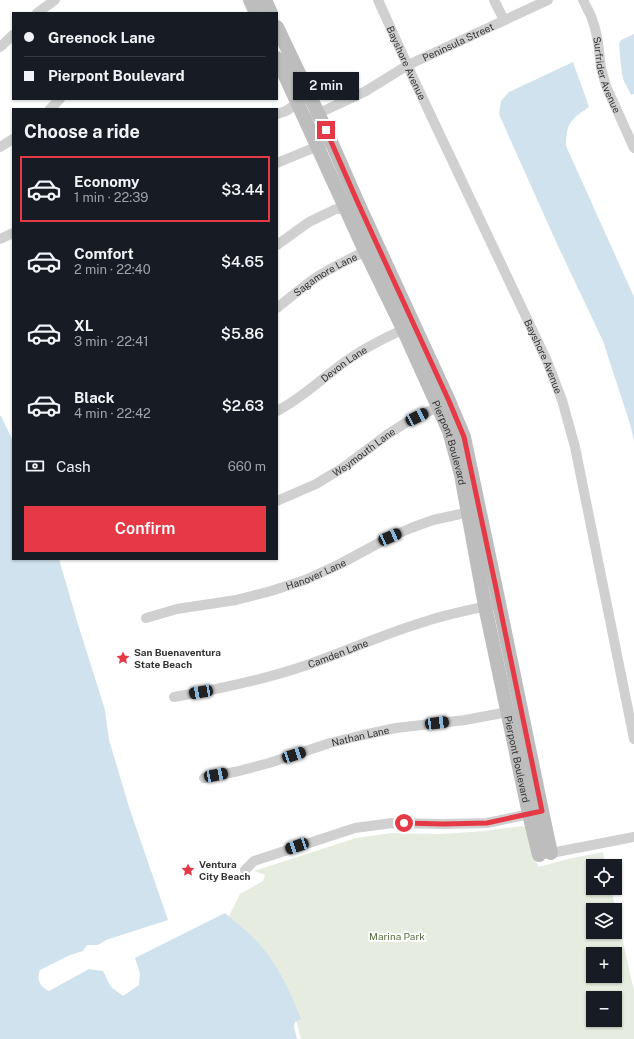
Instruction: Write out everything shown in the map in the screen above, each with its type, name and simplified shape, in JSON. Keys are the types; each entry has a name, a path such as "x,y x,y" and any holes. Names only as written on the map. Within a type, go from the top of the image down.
{"street":[{"path":"38,12 56,0"},
{"path":"250,0 256,12"},
{"path":"265,0 271,12"},
{"name":"Bayshore Avenue","path":"378,0 547,361 562,400 575,447 634,738"},
{"path":"494,0 504,20"},
{"name":"Peninsula Street","path":"305,119 366,92 408,65 548,0"},
{"name":"Surfrider Avenue","path":"583,0 595,28 604,82 634,148"},
{"name":"Pierpont Boulevard","path":"278,29 318,114 324,144"},
{"path":"0,47 12,36"},
{"name":"Pierpont Boulevard","path":"278,60 305,119 324,144 371,249 444,404 464,437 485,606 514,710"},
{"path":"278,114 286,111 311,97"},
{"path":"51,108 59,100"},
{"path":"0,147 12,140"},
{"path":"278,163 324,144"},
{"path":"278,244 309,222 336,209 352,206"},
{"path":"0,239 12,233"},
{"name":"Sagamore Lane","path":"278,307 312,281 333,268 371,249"},
{"name":"Devon Lane","path":"278,410 301,396 343,363 360,352 408,327"},
{"name":"Weymouth Lane","path":"278,501 316,484 344,467 388,434 407,422 444,404"},
{"name":"Pierpont Boulevard","path":"474,511 499,603 514,710 545,854"},
{"name":"Hanover Lane","path":"146,618 177,609 236,600 305,580 411,528 433,520 474,511"},
{"name":"Camden Lane","path":"174,697 228,687 267,677 306,665 425,621 499,603"},
{"name":"Nathan Lane","path":"204,778 269,763 330,743 363,735 396,728 464,720 514,710"},
{"path":"245,870 254,861 356,828 392,823 487,823 535,813"},
{"path":"545,854 634,837"}],"green space":[{"name":"Marina Park","path":"522,826 527,828 533,857 539,867 603,852 604,859 586,859 586,895 613,895 614,903 586,903 586,939 622,939 622,937 634,991 634,1039 301,1039 296,1020 267,965 229,916 240,894 263,881 265,875 254,871 356,838 392,833 441,834 485,831"}],"water":[{"path":"634,34 634,94 631,95 623,79 619,44 621,40"},
{"path":"573,62 589,107 571,122 567,132 566,146 634,297 634,441 630,424 603,341 558,246 499,114 501,101 509,92"},
{"path":"1,416 12,439 12,560 59,560 105,710 109,740 130,810 168,920 106,940 98,945 87,945 83,951 70,955 40,970 38,977 41,985 49,991 89,969 103,971 111,987 123,996 139,985 140,974 135,958 225,913 244,929 267,954 279,971 289,990 301,1019 295,1022 294,1027 297,1039 0,1039"}],"place":[{"name":"San Buenaventura State Beach","path":"123,658"},
{"name":"Ventura City Beach","path":"188,870"}],"route":[{"path":"326,130 464,437 542,811 487,823 404,823"}]}
